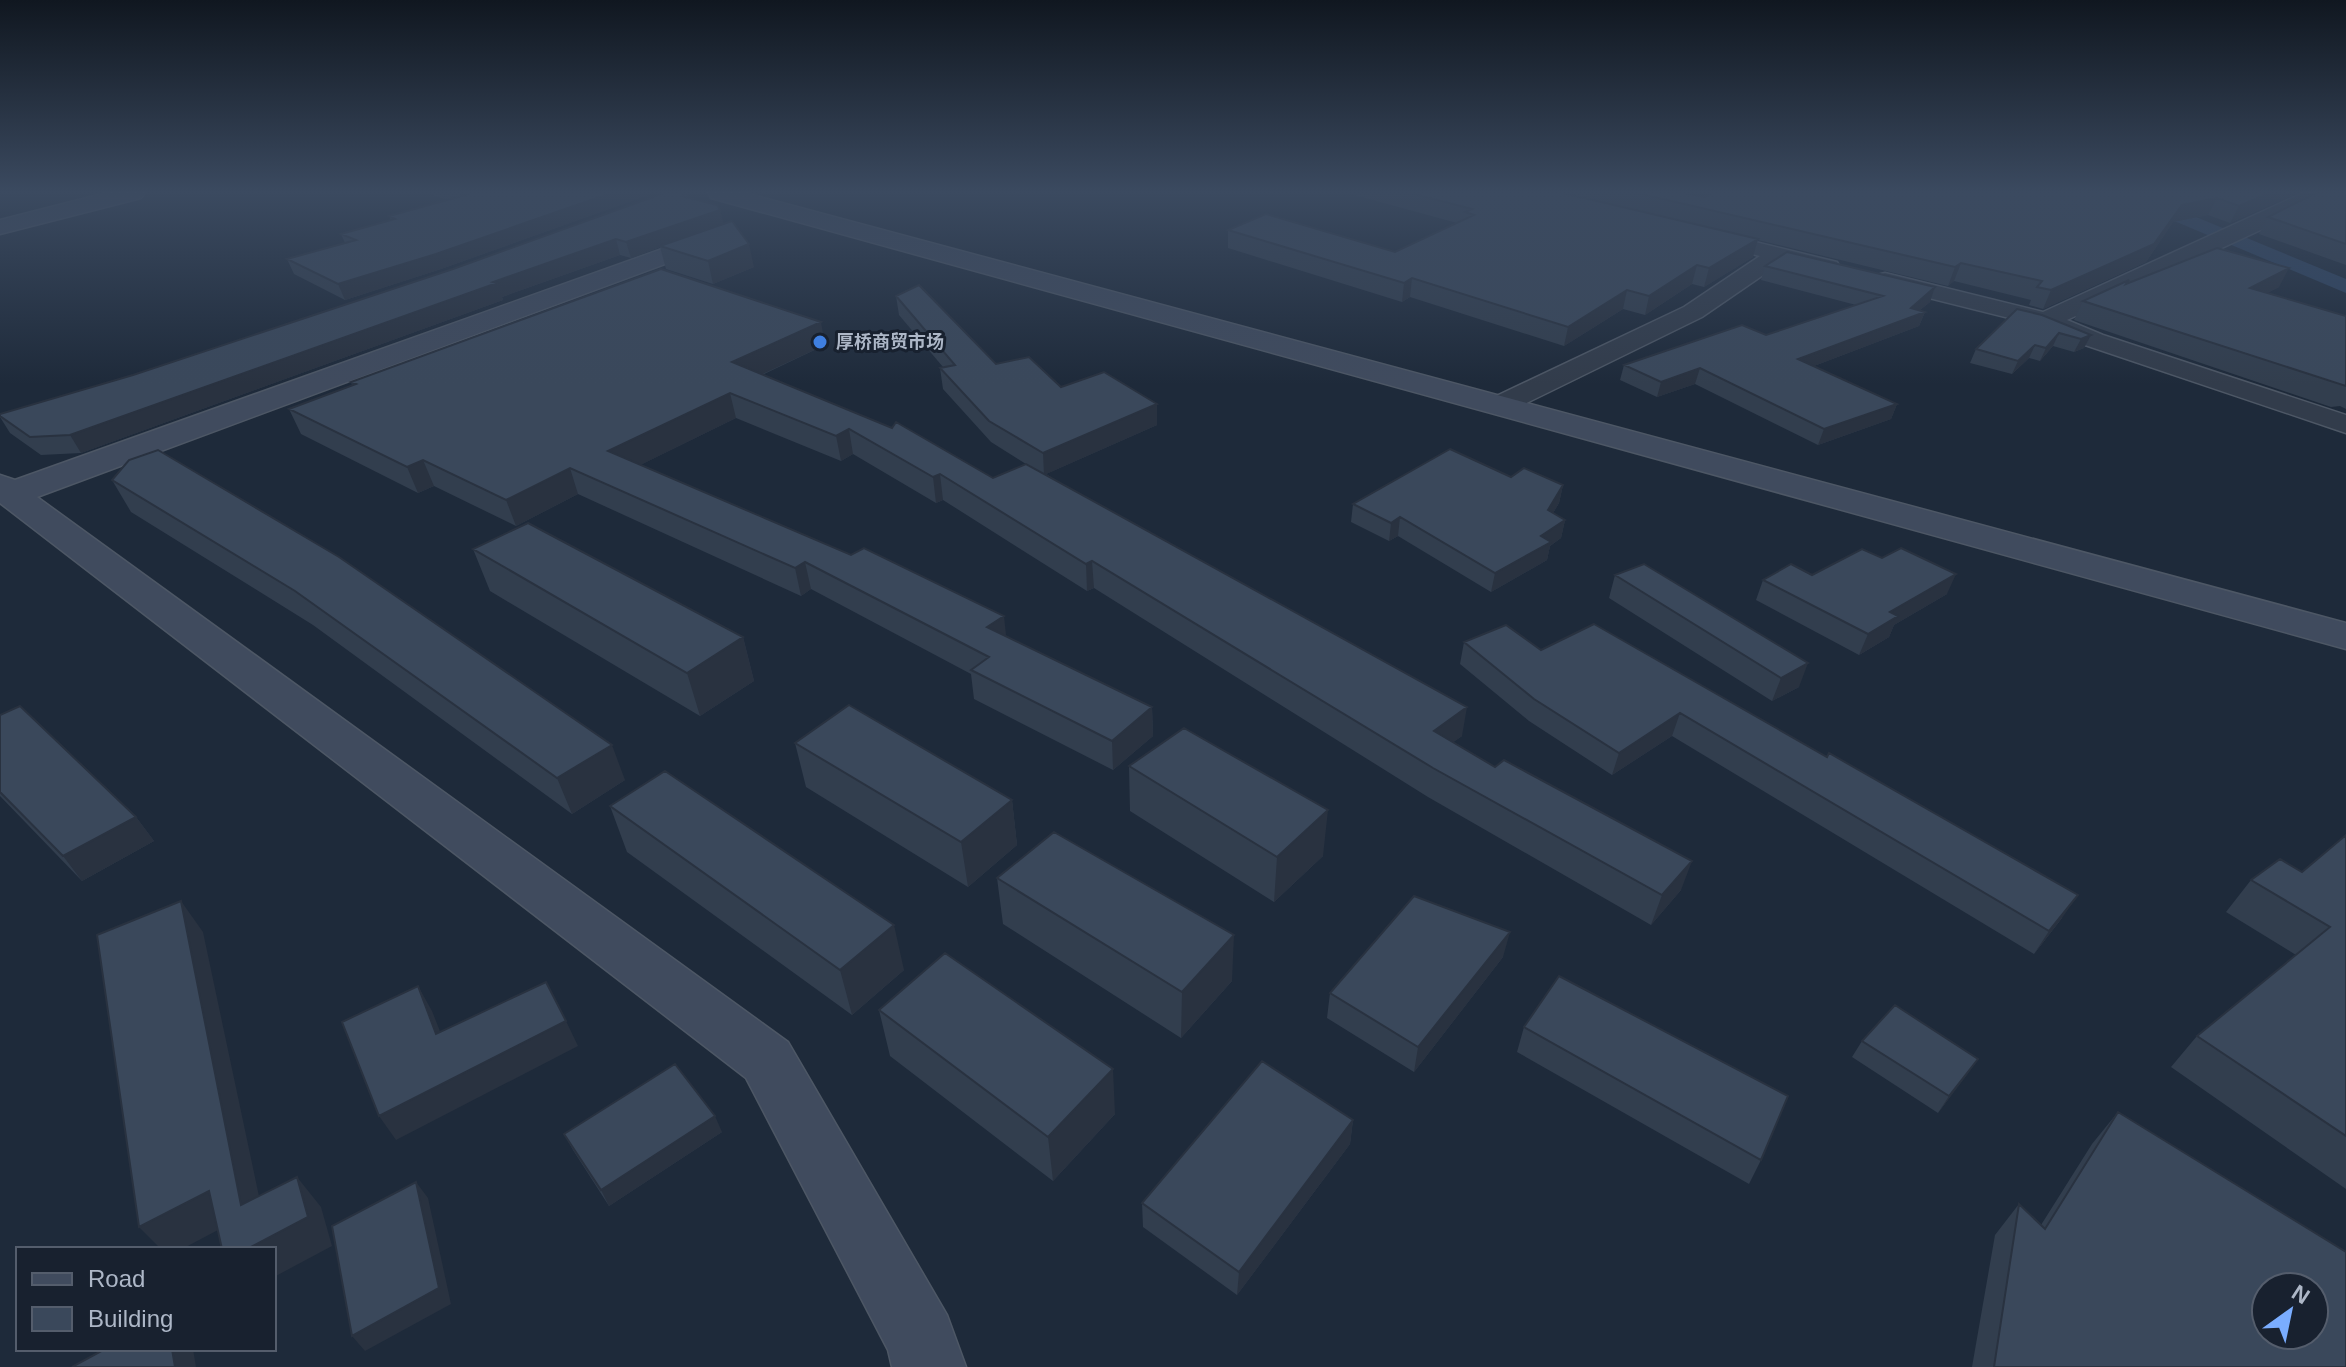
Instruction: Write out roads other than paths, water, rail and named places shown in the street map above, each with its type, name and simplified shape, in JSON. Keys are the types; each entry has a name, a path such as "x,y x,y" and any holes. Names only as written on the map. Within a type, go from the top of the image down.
{"street":[{"path":"14,496 673,257"},
{"path":"14,496 688,257"},
{"path":"955,257 2346,636"},
{"path":"1500,405 1693,312 1774,257"},
{"path":"1784,257 2046,320 2094,340 2346,424"},
{"path":"2046,320 2185,257"},
{"path":"14,496 767,1060 922,1340 929,1367"}],"waterway":[{"path":"2274,257 2346,287"}],"place":[{"name":"厚桥商贸市场","path":"820,342"}]}
